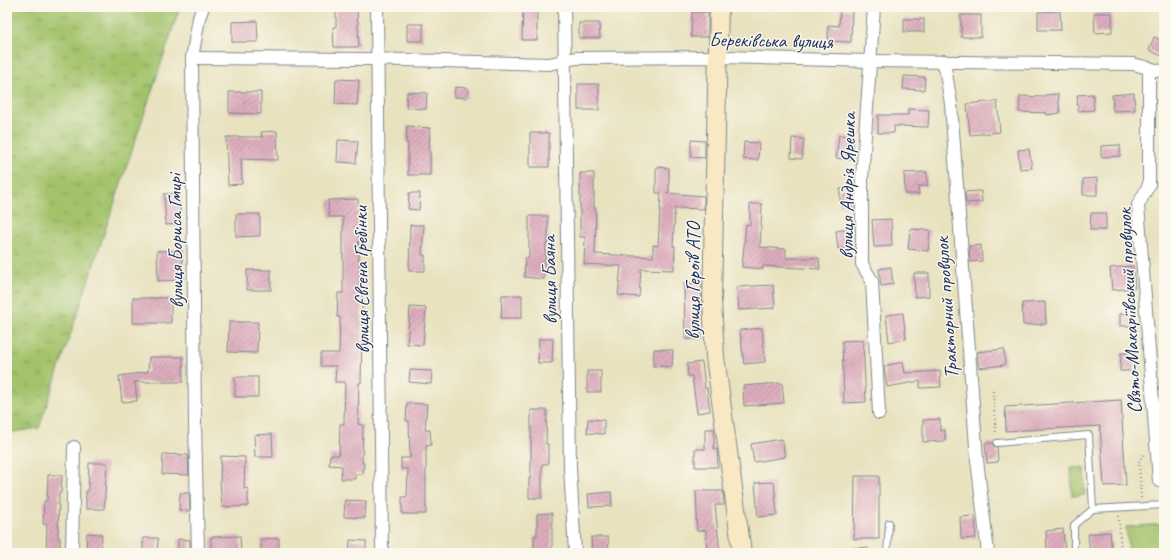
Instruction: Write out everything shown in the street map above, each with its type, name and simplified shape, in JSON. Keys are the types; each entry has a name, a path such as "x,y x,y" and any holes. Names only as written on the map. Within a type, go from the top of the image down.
{"street":[{"name":"вулиця Бориса Гмирі","path":"198,553 192,58 203,7"},
{"name":"вулиця Євгена Гребінки","path":"377,7 382,553"},
{"name":"вулиця Баяна","path":"564,7 570,467 575,553"},
{"name":"вулиця Героїв АТО","path":"719,7 713,307 715,357 742,553"},
{"name":"вулиця Андрія Ярешка","path":"874,7 862,179 862,264 872,281 879,413"},
{"name":"Береківська вулиця","path":"378,60 549,64 564,62 576,58 718,57 871,61 1133,64 1164,72"},
{"path":"192,58 378,60"},
{"name":"Тракторний провулок","path":"944,61 950,104 975,438 988,553"},
{"name":"Свято-Макаріївський провулок","path":"1149,68 1149,185 1138,205 1159,481"},
{"path":"72,553 74,447"}],"lane":[{"path":"997,443 1089,435 1092,510"},
{"path":"1074,553 1074,526 1092,510 1164,505"},
{"path":"888,553 889,523"},
{"path":"853,553 853,551 865,551"}],"path":[{"path":"993,391 997,443"},
{"path":"1142,506 1139,460 1156,440"},
{"path":"1118,508 1121,553"}],"green space":[{"path":"7,7 180,7 39,428 7,433"},
{"path":"1084,467 1085,495 1072,496 1071,468"},
{"path":"1164,524 1164,553 1129,553 1126,527"}],"building":[{"path":"336,7 357,7 359,47 334,47 333,27 336,27"},
{"path":"523,7 537,7 537,40 522,40"},
{"path":"840,9 852,10 851,42 828,41 828,25 839,26"},
{"path":"1060,11 1061,30 1038,30 1038,12"},
{"path":"692,12 708,12 708,37 691,37"},
{"path":"1094,13 1112,13 1112,32 1095,33"},
{"path":"961,15 981,15 981,37 961,37"},
{"path":"904,19 924,19 924,32 904,32"},
{"path":"257,21 258,42 232,42 232,22"},
{"path":"579,23 599,23 600,38 579,38"},
{"path":"407,24 423,24 423,41 407,41"},
{"path":"1154,37 1164,41 1164,57 1149,50"},
{"path":"904,76 925,77 924,90 903,89"},
{"path":"336,79 359,80 357,105 335,104"},
{"path":"578,84 599,84 599,110 578,110"},
{"path":"455,87 468,88 467,98 454,97"},
{"path":"229,92 261,92 261,114 229,113"},
{"path":"407,92 427,93 426,109 406,108"},
{"path":"1134,93 1135,110 1113,111 1112,95"},
{"path":"1058,94 1060,113 1047,115 1047,113 1019,112 1020,96 1045,97 1045,95"},
{"path":"1093,94 1094,110 1078,111 1077,95"},
{"path":"997,101 1000,132 970,135 967,104"},
{"path":"908,109 929,110 928,127 894,126 894,133 878,133 878,115 908,115"},
{"path":"407,126 430,128 430,175 408,175 408,143 406,143"},
{"path":"277,131 278,160 241,159 242,184 228,185 226,137 262,137 261,132"},
{"path":"530,133 549,133 549,167 530,167"},
{"path":"839,135 854,137 851,160 836,158"},
{"path":"792,138 804,139 802,159 791,158"},
{"path":"338,140 358,141 356,163 337,162"},
{"path":"691,140 705,141 705,158 691,157"},
{"path":"744,142 759,143 758,160 743,159"},
{"path":"1120,145 1120,156 1101,157 1101,146"},
{"path":"1029,149 1032,168 1020,169 1018,150"},
{"path":"656,167 669,168 669,193 704,196 704,209 675,208 673,246 675,246 674,270 641,269 639,297 618,295 621,266 584,264 585,237 580,237 580,173 594,173 594,208 596,208 595,254 653,257 653,245 658,246 661,193 656,193"},
{"path":"927,172 927,186 918,186 919,194 905,194 904,173"},
{"path":"1097,178 1097,195 1083,195 1083,179"},
{"path":"840,189 853,189 854,204 840,205"},
{"path":"981,191 982,202 966,203 965,192"},
{"path":"179,193 181,224 166,225 164,194"},
{"path":"409,193 420,193 419,210 408,209"},
{"path":"358,199 360,293 362,293 362,334 358,424 363,425 362,463 364,463 363,474 355,474 355,479 341,479 342,466 329,465 330,455 339,455 340,424 344,424 345,382 335,382 336,366 321,366 321,353 339,353 340,317 337,317 338,293 343,293 343,217 329,217 328,200"},
{"path":"750,204 762,204 760,247 786,249 786,258 819,258 820,269 763,266 763,269 742,267 746,224 750,225"},
{"path":"1091,213 1106,213 1106,230 1090,230"},
{"path":"236,214 260,214 260,236 236,237"},
{"path":"529,216 548,216 548,243 546,243 544,279 524,277 525,258 529,258"},
{"path":"891,219 892,246 874,247 872,220"},
{"path":"410,225 424,225 422,255 425,255 425,271 409,271"},
{"path":"851,229 852,248 838,249 836,231"},
{"path":"910,229 930,230 928,251 908,249"},
{"path":"981,245 982,261 970,262 969,246"},
{"path":"182,250 183,280 158,281 157,251"},
{"path":"1133,266 1135,288 1112,290 1110,268"},
{"path":"891,267 893,284 881,286 879,269"},
{"path":"247,270 271,270 271,290 247,290"},
{"path":"914,273 929,273 929,296 915,297"},
{"path":"684,283 702,284 701,339 685,339"},
{"path":"773,285 775,308 739,310 737,287"},
{"path":"502,295 522,295 522,318 501,318"},
{"path":"133,298 171,298 171,323 133,323"},
{"path":"1045,302 1046,324 1023,325 1022,303"},
{"path":"410,307 426,308 423,345 407,344"},
{"path":"903,313 906,339 889,342 886,315"},
{"path":"1120,314 1132,314 1132,326 1120,326"},
{"path":"229,322 258,322 257,353 228,352"},
{"path":"762,328 765,362 744,364 740,330"},
{"path":"539,339 553,339 552,363 538,363"},
{"path":"863,340 866,402 844,403 842,341"},
{"path":"654,349 673,350 672,367 653,366"},
{"path":"1004,349 1005,365 979,368 977,352"},
{"path":"1121,353 1135,353 1135,371 1120,371"},
{"path":"149,357 183,357 183,382 135,382 137,401 122,402 119,376 148,372"},
{"path":"702,362 705,388 707,388 710,411 697,413 692,376 688,376 687,364"},
{"path":"903,362 905,373 940,371 941,387 920,388 920,381 887,387 884,366"},
{"path":"410,370 432,371 431,384 409,382"},
{"path":"587,371 601,371 601,392 587,392"},
{"path":"235,377 258,377 258,397 235,397"},
{"path":"782,383 784,403 744,406 743,386"},
{"path":"1121,400 1126,485 1104,486 1100,426 1006,431 1005,407"},
{"path":"407,403 427,404 425,430 430,430 431,445 426,446 426,514 402,514 402,497 407,497 408,469 401,469 401,458 410,458 409,421 406,421"},
{"path":"531,410 547,410 546,444 548,444 548,464 542,464 542,498 529,498 529,478 531,478"},
{"path":"588,419 604,420 604,434 587,433"},
{"path":"940,419 940,431 945,430 945,441 923,442 923,420"},
{"path":"705,429 714,429 714,449 717,449 718,467 695,467 695,449 705,449"},
{"path":"272,434 273,457 255,457 254,435"},
{"path":"782,439 785,457 754,462 751,444"},
{"path":"985,443 993,443 994,446 997,447 998,462 987,463"},
{"path":"163,454 188,455 189,475 162,474"},
{"path":"221,456 245,457 244,489 248,488 248,506 222,507 220,481"},
{"path":"89,463 107,463 104,509 86,509"},
{"path":"48,475 62,475 61,493 59,493 58,538 60,538 60,553 46,553 47,524 43,524 44,501 47,501"},
{"path":"855,476 879,476 879,539 854,539"},
{"path":"774,482 777,515 758,517 755,483"},
{"path":"696,491 723,491 724,505 715,505 720,553 707,553 706,530 697,531"},
{"path":"611,492 612,506 589,507 588,494"},
{"path":"180,493 189,493 190,511 179,510"},
{"path":"345,500 366,501 365,518 344,517"},
{"path":"552,513 552,553 534,553 534,536 537,536 537,514"},
{"path":"975,516 976,538 961,539 960,517"},
{"path":"1063,529 1065,553 1047,553 1046,531"},
{"path":"1110,532 1112,553 1090,553 1088,534"},
{"path":"87,533 102,534 101,553 86,553"},
{"path":"240,536 241,553 211,553 211,537"},
{"path":"591,537 608,537 609,553 592,553"},
{"path":"143,538 158,538 157,553 143,553"},
{"path":"279,538 279,553 261,553 261,539"},
{"path":"178,539 190,540 190,553 178,553"},
{"path":"350,540 366,541 366,553 349,553"}]}
